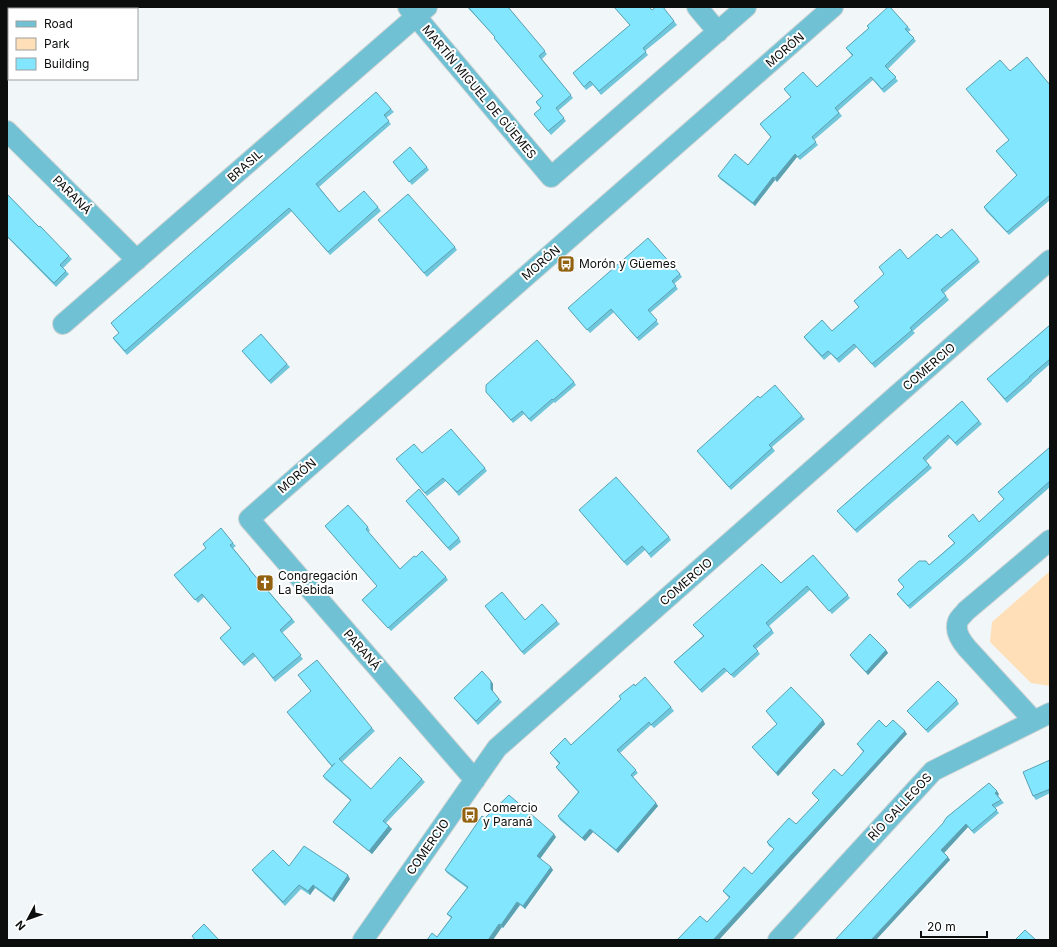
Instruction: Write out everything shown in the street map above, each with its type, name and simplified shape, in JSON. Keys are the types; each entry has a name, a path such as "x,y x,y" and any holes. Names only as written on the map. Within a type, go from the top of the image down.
{"street":[{"path":"697,7 718,32 746,7"},
{"name":"MORÓN","path":"249,519 833,7"},
{"name":"MARTÍN MIGUEL DE GÜEMES","path":"417,10 551,177 718,32"},
{"name":"BRASIL","path":"63,324 137,260 417,10"},
{"name":"PARANÁ","path":"7,131 137,260"},
{"name":"COMERCIO","path":"363,940 497,748 1050,260"},
{"name":"PARANÁ","path":"249,519 474,780"},
{"path":"1042,717 967,648 960,640 957,630 958,621 966,611 1050,540"},
{"name":"RÍO GALLEGOS","path":"778,940 933,771 1042,717"}],"green space":[{"path":"1050,571 1050,686 1031,683 990,642 992,622"}],"building":[{"path":"468,7 508,7 545,51 539,56 571,95 556,108 564,118 548,131 534,114 541,108 536,102 543,96 494,38 495,37"},
{"path":"614,7 649,7 652,10 656,7 663,7 674,21 643,48 646,52 599,91 590,81 584,87 573,73 630,25"},
{"path":"888,7 890,7 908,27 905,29 914,38 885,66 896,77 882,89 871,77 835,108 839,113 812,137 816,142 798,157 795,154 775,178 773,177 753,203 718,176 735,154 748,165 771,137 760,124 791,97 784,89 803,72 817,87 853,55 846,48 869,28 867,26"},
{"path":"1027,57 1050,85 1050,195 1007,232 984,207 1017,175 996,151 1009,140 966,89 1000,60 1010,71"},
{"path":"376,92 391,109 384,115 389,121 316,184 339,212 364,191 378,207 328,252 289,208 125,351 113,338 119,333 111,323"},
{"path":"410,147 427,167 409,182 393,162"},
{"path":"7,194 69,256 60,265 66,271 54,283 7,236"},
{"path":"408,194 455,247 424,273 378,220"},
{"path":"952,229 978,259 941,290 946,296 910,328 912,330 872,364 854,344 837,359 828,351 822,356 804,337 822,320 832,331 859,307 854,301 884,274 879,267 900,249 908,259 937,234 941,238"},
{"path":"648,238 680,274 672,281 676,286 648,310 657,320 637,338 611,309 587,330 568,308"},
{"path":"1050,325 1050,359 1005,399 987,379"},
{"path":"261,334 287,364 269,381 242,351"},
{"path":"537,340 574,382 529,419 522,411 511,420 486,392 486,385"},
{"path":"775,385 802,416 769,445 772,448 729,487 697,451 758,396 760,398"},
{"path":"962,401 979,421 955,443 948,435 923,458 929,465 855,530 837,511"},
{"path":"451,429 485,468 457,492 443,478 425,493 396,459 414,444 422,453"},
{"path":"1050,447 1050,481 908,606 897,594 904,587 898,580 919,561 926,561 929,565 955,543 948,536 973,514 979,522 1004,499 998,492"},
{"path":"616,477 669,537 649,554 642,546 624,562 579,510"},
{"path":"419,489 459,538 448,548 406,501"},
{"path":"348,505 368,527 366,529 400,569 422,551 446,577 388,628 362,600 377,586 325,526"},
{"path":"221,528 233,543 230,545 292,619 280,630 301,655 273,678 253,653 242,663 220,638 231,628 202,594 195,600 174,575 206,548 203,544"},
{"path":"813,555 848,595 829,611 807,586 766,623 772,630 753,646 758,651 731,675 724,668 700,690 674,662 704,636 693,625 762,564 781,583"},
{"path":"502,592 525,620 542,604 557,621 522,652 485,606"},
{"path":"870,634 886,650 866,672 850,655"},
{"path":"317,660 372,728 339,759 371,789 400,757 422,779 383,821 389,826 369,851 333,822 351,800 323,776 335,763 332,766 287,712 311,691 298,675"},
{"path":"482,671 491,681 491,689 499,699 476,721 454,698"},
{"path":"645,677 671,707 651,725 649,722 617,750 636,770 631,775 656,803 616,850 590,829 582,838 558,816 579,792 556,767 560,763 550,753 565,738 571,745 621,699 619,696 634,684 635,686"},
{"path":"938,681 957,700 926,730 907,711"},
{"path":"791,687 823,720 776,773 752,747 777,724 766,711"},
{"path":"879,720 886,727 893,720 905,731 713,940 677,940 700,916 707,922 730,897 723,891 744,867 752,874 774,849 767,842 789,818 796,824 819,800 812,793 834,769 842,776 864,751 857,744"},
{"path":"1050,760 1050,789 1033,796 1023,772"},
{"path":"989,783 997,791 995,793 1001,800 992,805 997,810 972,831 966,824 941,850 948,857 871,940 835,940 947,817"},
{"path":"509,795 554,834 537,856 551,867 523,906 517,902 501,925 499,924 488,940 427,940 432,933 437,937 452,917 447,914 468,887 445,870 482,816 485,818"},
{"path":"304,846 348,875 332,899 313,885 308,891 299,885 283,902 252,870 273,850 289,866"},
{"path":"204,924 219,940 195,940 192,936"},
{"path":"1025,930 1036,940 1015,940"}],"place":[{"name":"Morón y Güemes","path":"566,264"},
{"name":"Congregación La Bebida","path":"265,583"},
{"name":"Comercio y Paraná","path":"470,815"}]}
